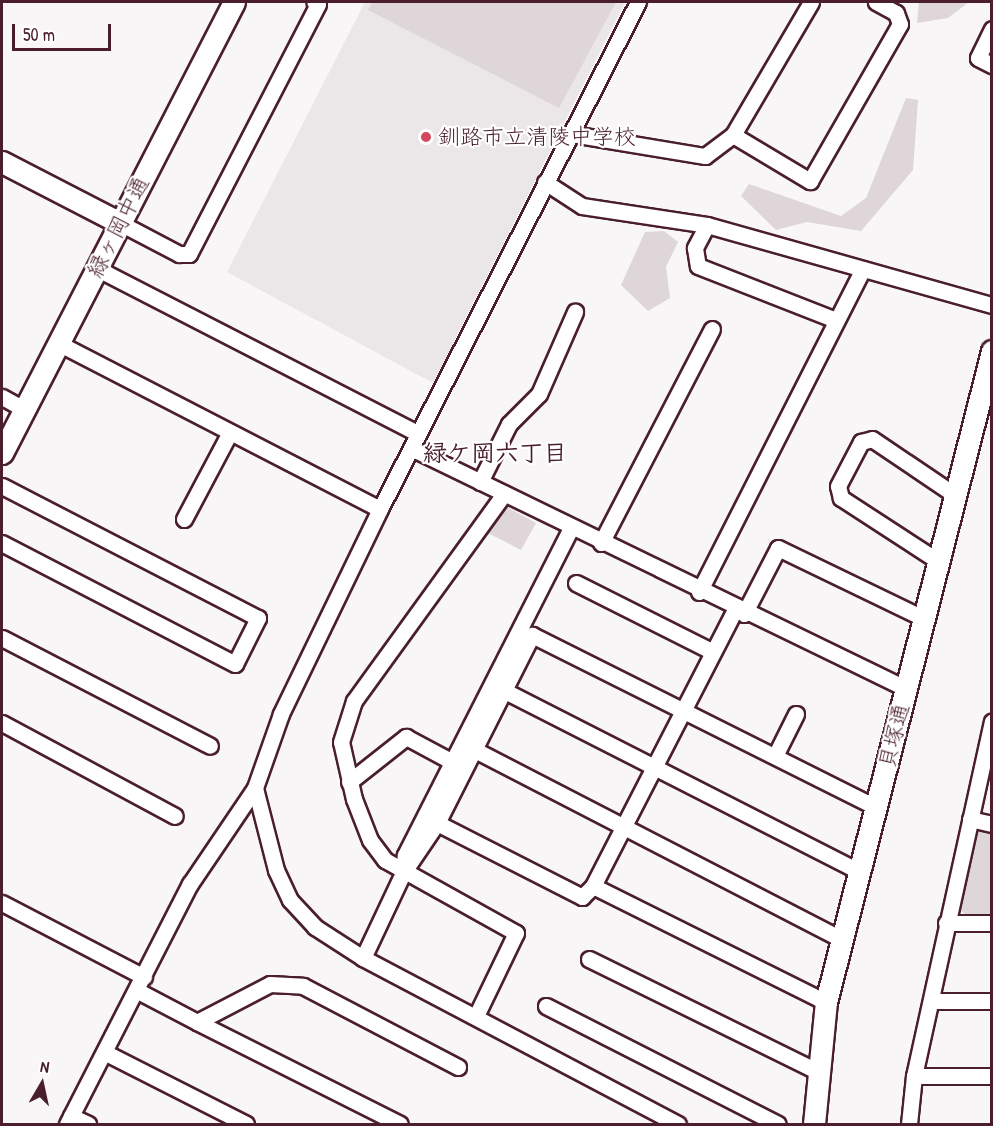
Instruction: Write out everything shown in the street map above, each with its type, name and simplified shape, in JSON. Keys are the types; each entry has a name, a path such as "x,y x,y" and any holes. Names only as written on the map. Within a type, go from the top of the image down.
{"street":[{"name":"緑ヶ岡中通","path":"2,453 234,2"},
{"path":"2,162 179,255 189,254 318,3 314,2"},
{"path":"88,1125 69,1120 106,1053 189,884 255,788 281,714 417,433 638,2"},
{"path":"572,134 705,156 733,135 811,2"},
{"path":"733,135 810,181 900,24 896,13 876,2"},
{"path":"992,29 978,58 992,64"},
{"path":"545,182 582,206 707,225 992,305"},
{"path":"707,225 696,248 698,266 836,320"},
{"path":"96,268 417,433"},
{"path":"699,592 863,269"},
{"path":"480,482 509,424 539,394 575,312"},
{"path":"601,543 712,329"},
{"path":"58,343 380,509"},
{"name":"貝塚通","path":"814,1125 815,1070 826,1002 992,351"},
{"path":"2,397 24,409"},
{"path":"184,519 230,432"},
{"path":"938,561 841,498 838,486 861,442 872,440 955,495"},
{"path":"411,448 740,612 905,688"},
{"path":"2,486 258,618 235,664 2,543"},
{"path":"476,1016 516,933 403,873 370,840 349,782 341,742 354,701 504,494"},
{"path":"403,873 405,855 571,528"},
{"path":"437,823 582,897 594,886 713,652 778,548 923,618"},
{"path":"576,583 713,652"},
{"path":"363,958 403,873 437,823 532,635 876,807"},
{"path":"2,638 210,746"},
{"path":"503,690 859,872"},
{"path":"775,756 796,714"},
{"path":"2,723 175,816"},
{"path":"909,1125 914,1076 990,731"},
{"path":"349,782 406,737 451,762"},
{"path":"475,750 841,939"},
{"path":"255,788 267,844 290,900 315,927 363,958 678,1125"},
{"path":"970,819 992,824"},
{"path":"594,886 826,1002"},
{"path":"2,903 141,984 197,1022 400,1125"},
{"path":"946,923 992,923"},
{"path":"589,960 815,1070"},
{"path":"197,1022 270,984 286,982 458,1067"},
{"path":"932,1001 992,1000"},
{"path":"546,1006 778,1125"},
{"path":"106,1053 246,1125"},
{"path":"914,1076 992,1076"}],"shaded area":[{"name":"釧路市立清陵中学校","path":"365,2 625,2 433,383 227,272"},
{"path":"372,2 616,2 559,108 368,10"},
{"path":"919,2 969,2 948,18 917,23"},
{"path":"906,98 918,100 913,170 861,231 807,222 776,230 741,196 749,184 841,216 866,198"},
{"path":"664,231 678,242 666,267 670,298 648,311 621,285 645,232"},
{"path":"505,506 536,523 521,550 486,532"},
{"path":"982,830 991,832 991,915 966,915 961,911 974,834"}],"place":[{"name":"釧路市立清陵中学校","path":"426,137"}],"district":[{"name":"緑ケ岡六丁目","path":"495,453"}]}
